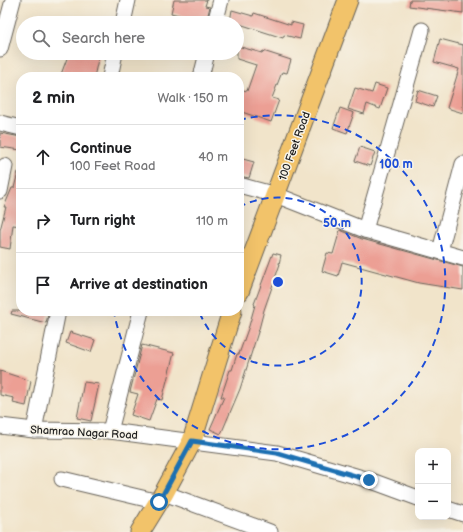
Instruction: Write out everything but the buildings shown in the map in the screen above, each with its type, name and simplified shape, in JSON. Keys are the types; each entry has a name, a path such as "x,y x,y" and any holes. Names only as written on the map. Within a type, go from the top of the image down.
{"main road":[{"name":"100 Feet Road","path":"244,279 348,0"},
{"path":"140,532 161,498 192,441 230,316"}],"street":[{"path":"0,49 13,0"},
{"path":"124,16 128,0"},
{"path":"217,16 220,0"},
{"path":"365,230 422,30"},
{"path":"111,72 114,60"},
{"path":"202,72 205,60"},
{"path":"0,122 16,127"},
{"path":"440,251 463,164"},
{"path":"0,191 5,166"},
{"path":"244,186 276,195 365,230 463,258"},
{"path":"34,430 57,316"},
{"path":"110,431 140,316"},
{"name":"Shamrao Nagar Road","path":"0,427 34,430 110,431 277,453 369,480 415,497"},
{"path":"62,479 161,498 270,532"},
{"path":"451,510 463,514"}],"route":[{"path":"159,502 192,441 277,453 369,480"}]}
